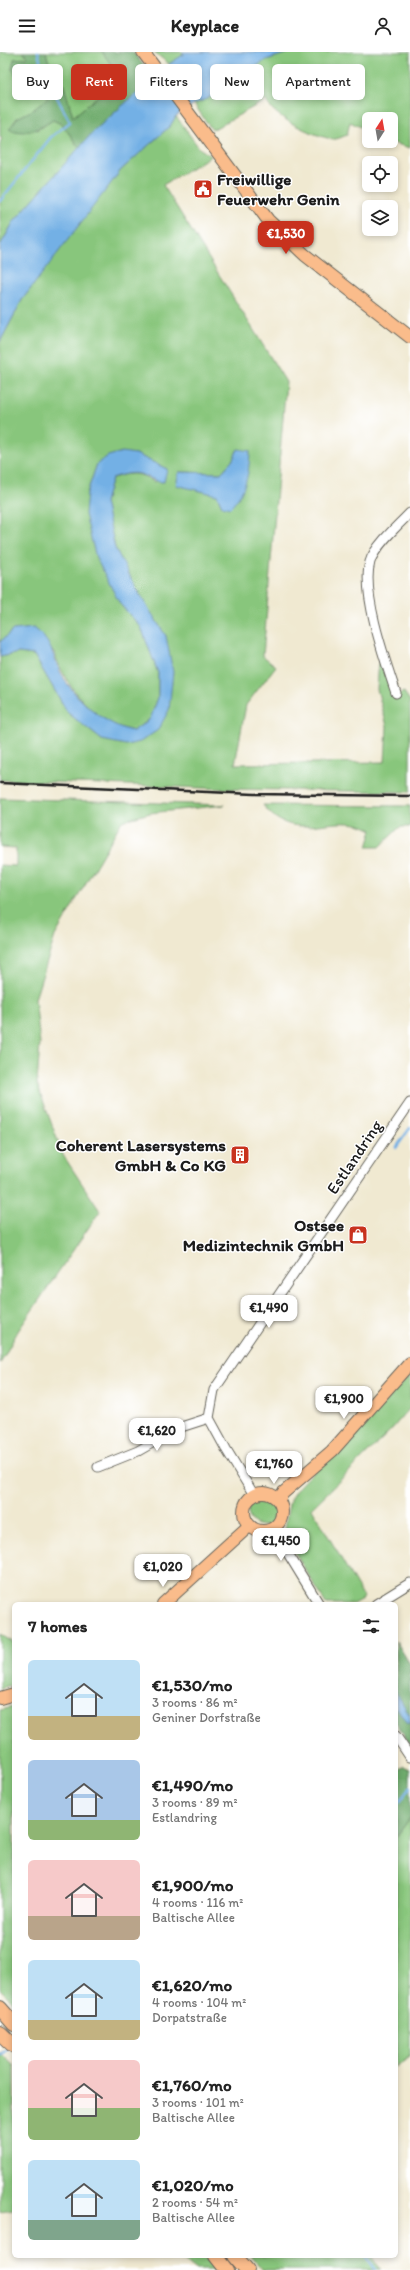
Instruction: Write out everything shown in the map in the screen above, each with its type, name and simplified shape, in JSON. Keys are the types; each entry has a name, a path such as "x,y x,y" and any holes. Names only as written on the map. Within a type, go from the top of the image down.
{"highway":[{"path":"0,2008 12,2022"},
{"path":"0,2012 12,2022"},
{"path":"218,2258 227,2270"},
{"path":"237,2258 247,2270"}],"main road":[{"path":"143,52 259,210 278,231 305,255 410,337"},
{"path":"278,1500 283,1493 332,1451 410,1363"},
{"path":"268,1493 278,1500 281,1506 282,1517 273,1529 259,1531 249,1526 244,1519 243,1511 245,1503 254,1494 268,1493"},
{"path":"165,1602 249,1526"},
{"path":"0,1698 12,1695"}],"street":[{"path":"396,693 378,638 367,578 370,562 375,551 410,513"},
{"name":"Estlandring","path":"209,1418 214,1390 410,1103"},
{"path":"98,1467 138,1451 178,1428 209,1418 254,1494"},
{"path":"273,1529 318,1602"},
{"path":"379,1602 410,1584"},
{"path":"398,1739 410,1757"}],"green space":[{"path":"0,52 23,52 28,58 14,59 12,64 12,100 46,100 33,110 17,118 37,130 53,120 63,125 79,148 14,221 0,246 0,144 2,137 0,137"},
{"path":"23,52 46,52 50,64 13,64 14,59 28,58"},
{"path":"46,52 102,52 111,64 71,64 71,100 93,100 73,117 63,84 63,64 50,64"},
{"path":"102,52 133,52 143,64 135,64 135,95 93,132 79,148 63,125 53,120 43,126 27,132 9,129 17,118 33,110 46,100 63,100 63,84 73,117 93,100 127,100 127,64 111,64"},
{"path":"154,52 183,52 183,55 169,64"},
{"path":"291,52 410,52 410,148 398,144 398,112 362,112 362,128 350,122 347,135 337,139 332,139 294,125 276,113 266,100 212,130 194,104 210,97 210,100 264,100 264,64 260,64 266,60"},
{"path":"176,116 199,148 211,156 163,185 286,382 263,656 276,666 246,705 235,764 385,762 387,726 377,689 379,657 393,696 404,692 410,701 410,792 228,789 0,780 0,657 19,653 34,655 68,713 102,740 158,730 166,636 141,597 115,548 105,502 112,478 134,474 148,478 154,482 167,469 136,454 97,464 87,493 120,604 141,627 158,673 158,698 150,719 133,731 119,727 107,721 84,702 74,691 59,665 54,652 13,630 0,642 0,342 22,300 84,217 121,170 170,126","holes":["238,449 222,506 217,495 179,472 221,473 232,461"]},
{"path":"0,798 225,805 150,813 122,821 55,936 35,999 40,1043 37,1084 63,1155 100,1211 18,1331 0,1364 0,865 16,866 16,848 0,847"},
{"path":"263,805 410,806 410,827 400,827 379,847 367,847 372,830 358,824 343,823 302,826 288,824 275,818"},
{"path":"410,1374 410,1408 391,1430 312,1508 364,1598 357,1602 325,1602 285,1536 290,1500 305,1480 334,1454 383,1405"},
{"path":"263,1496 274,1500 278,1511 274,1522 263,1526 252,1522 248,1511 252,1500"},
{"path":"0,1634 12,1642 12,1685 0,1688"},
{"path":"398,1644 410,1664 410,1745 398,1726"},
{"path":"12,1707 12,2001 0,1989 0,1710"},
{"path":"404,1766 410,1769 410,1818 398,1834 398,1770"},
{"path":"410,1818 410,2056 398,2066 398,1834"},
{"path":"0,2052 12,2064 12,2210 0,2212"},
{"path":"180,2258 205,2258 216,2270 196,2270"},
{"path":"253,2258 372,2258 382,2270 263,2270"}],"water":[{"path":"183,52 291,52 266,60 260,64 210,64 210,97 194,104 176,116 170,126 121,170 22,300 0,342 0,246 14,221 93,132 135,94 135,100 202,100 202,64 169,64 183,55"},
{"path":"238,449 250,451 249,467 246,482 240,496 230,508 222,506 217,495 176,485 179,472 221,473 232,461"},
{"path":"122,452 136,454 167,469 164,482 136,473 112,478 105,502 115,548 141,597 166,636 173,672 169,710 158,730 140,742 126,745 102,740 68,713 34,655 19,653 0,657 0,642 13,630 34,628 44,637 64,679 71,689 100,716 122,728 133,731 150,719 158,698 158,673 141,627 120,604 96,558 85,514 87,493 97,464 108,456"},
{"path":"398,1695 410,1716 410,1722 407,1724 398,1709"}],"waterway":[{"path":"0,201 51,137 70,122 42,69 38,52"},
{"path":"396,1148 410,1128"},
{"path":"398,1803 410,1787"},
{"path":"0,2055 9,2048"},
{"path":"366,2258 376,2270"}],"railway":[{"path":"0,783 254,794 410,796"}],"place":[{"name":"Freiwillige Feuerwehr Genin","path":"203,189"},
{"name":"Coherent Lasersystems GmbH & Co KG","path":"240,1155"},
{"name":"Ostsee Medizintechnik GmbH","path":"358,1235"}]}
